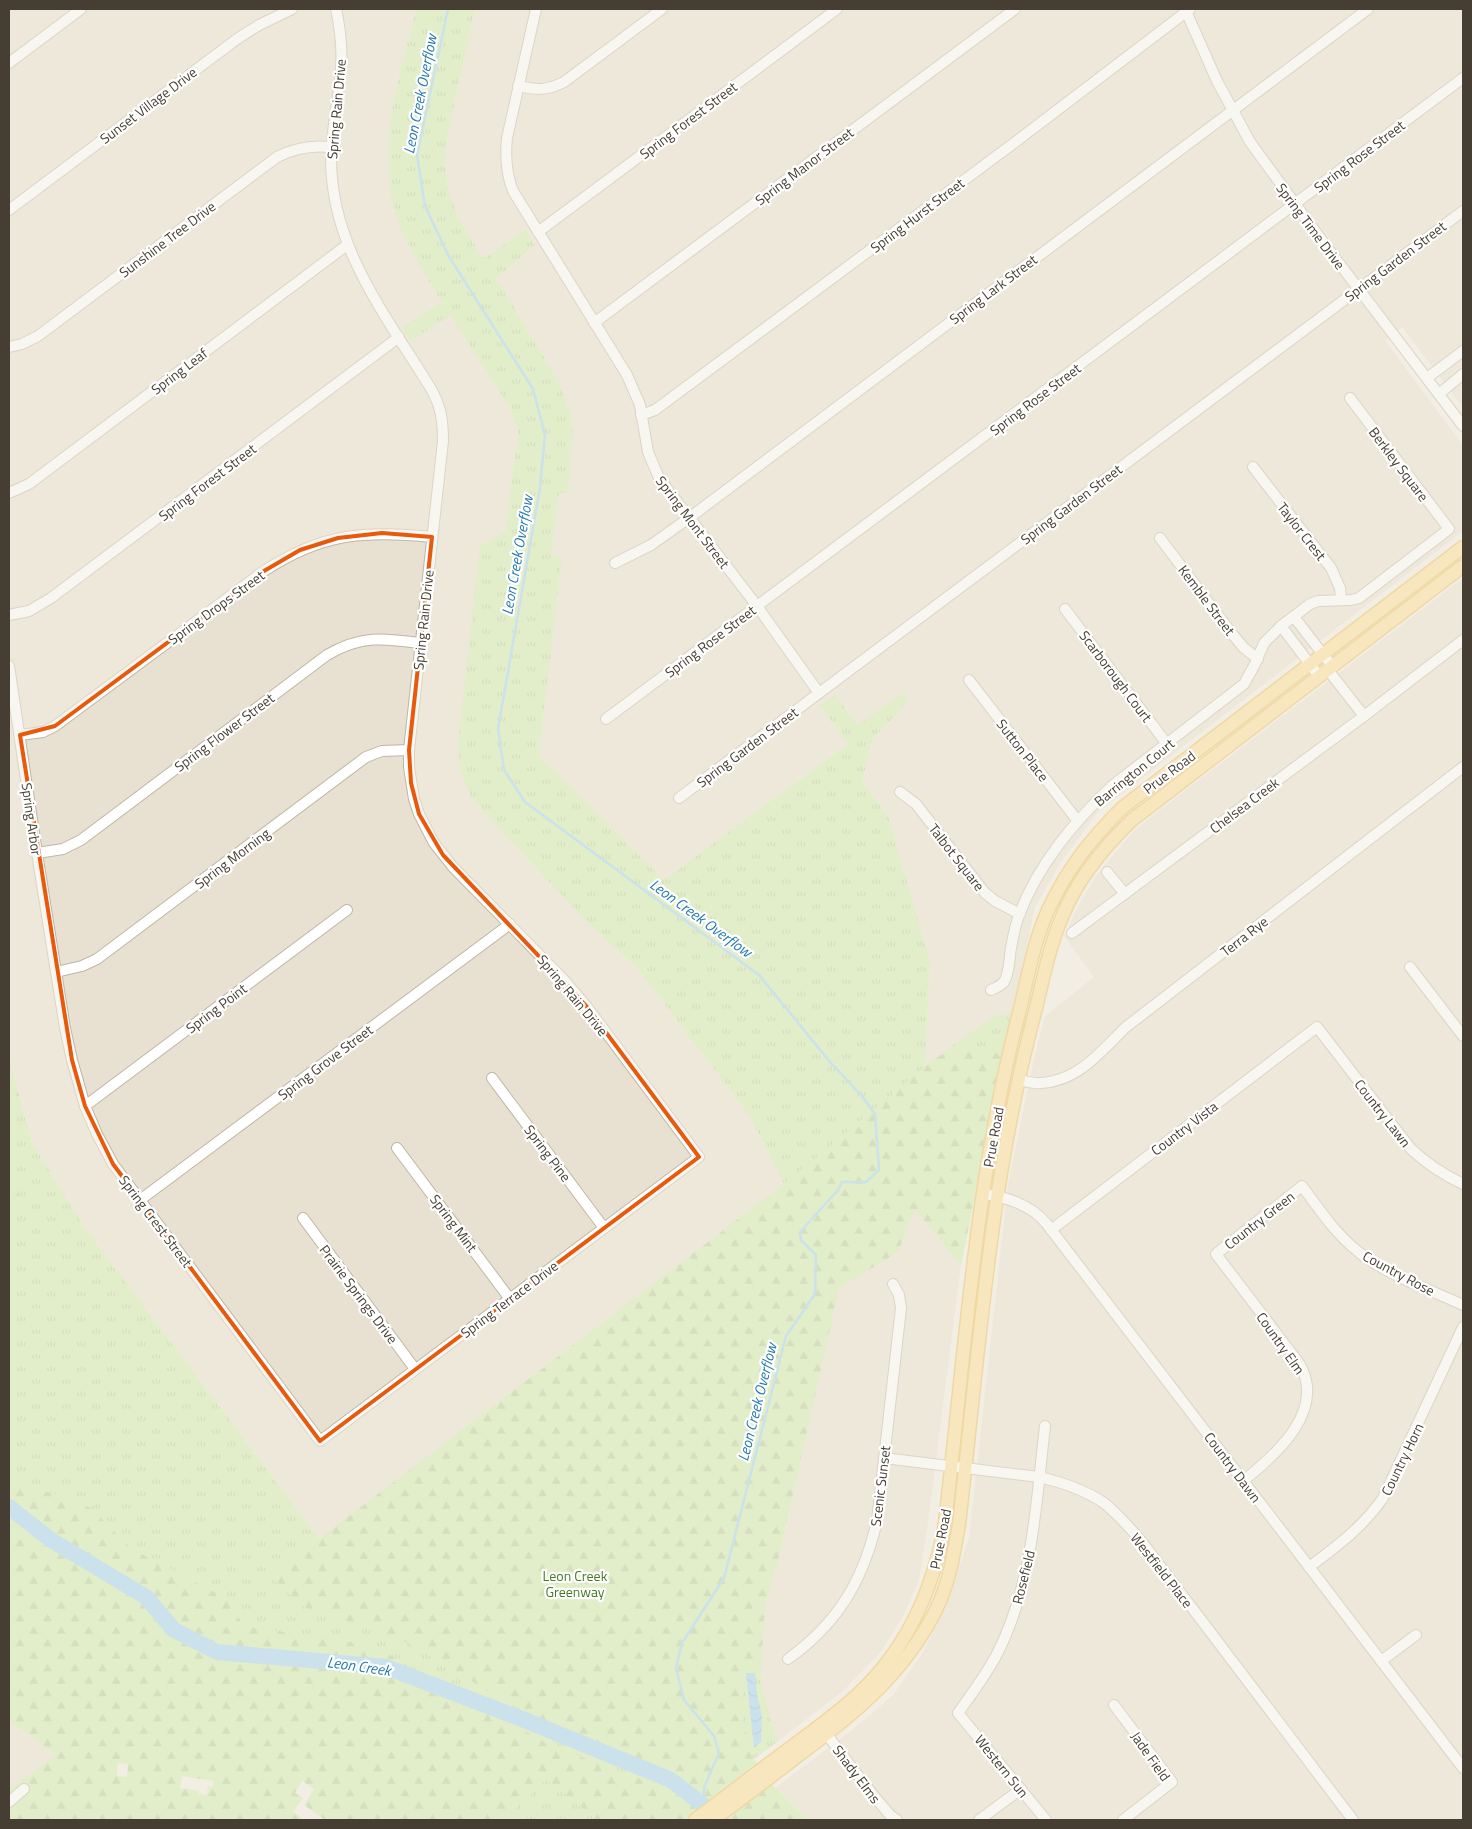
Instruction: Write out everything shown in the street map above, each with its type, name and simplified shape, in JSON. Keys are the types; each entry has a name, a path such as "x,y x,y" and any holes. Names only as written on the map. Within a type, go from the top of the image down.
{"main road":[{"name":"Prue Road","path":"824,1730 871,1682 891,1658 909,1629 933,1578 940,1550 952,1467 970,1290 983,1194 1008,1058 1038,938 1048,910 1063,880 1081,852 1122,808 1463,547"},
{"name":"Prue Road","path":"695,1820 760,1778 824,1730 860,1708 885,1684 921,1636 936,1610 955,1554 966,1469 984,1293 1018,1080 1053,942 1062,916 1076,888 1094,860 1132,820 1463,566"},
{"path":"1122,808 1132,820"},
{"name":"Prue Road","path":"713,1820 760,1778"}],"street":[{"path":"9,63 81,9"},
{"name":"Sunset Village Drive","path":"9,210 237,39 259,25 292,9"},
{"name":"Spring Rain Drive","path":"336,9 340,28 341,79 332,132 332,147 333,185 338,211 347,245 367,287 437,399 443,424 443,441 409,750 409,767 414,799 419,814 434,843 453,867 564,980 587,1007 699,1157"},
{"name":"Spring Mont Street","path":"536,9 507,138 506,167 513,191 627,375 636,393 650,460 659,478 757,606 819,693"},
{"path":"518,86 544,90 564,82 662,9"},
{"name":"Spring Forest Street","path":"538,232 837,9"},
{"name":"Spring Manor Street","path":"594,323 1014,9"},
{"name":"Spring Lark Street","path":"615,563 651,545 689,518 1368,9"},
{"name":"Spring Time Drive","path":"1187,10 1217,81 1250,142 1358,289 1463,426"},
{"name":"Spring Hurst Street","path":"642,415 655,410 1006,149 1187,10"},
{"name":"Spring Rose Street","path":"606,719 1463,78"},
{"name":"Sunshine Tree Drive","path":"9,347 22,344 38,336 277,158 292,150 309,146 332,147"},
{"name":"Spring Garden Street","path":"679,798 1463,211"},
{"name":"Spring Leaf","path":"9,493 29,484 347,245"},
{"name":"Spring Forest Street","path":"9,615 29,610 51,598 399,337"},
{"path":"1427,378 1463,351"},
{"path":"1439,394 1463,372 1454,358"},
{"name":"Berkley Square","path":"1350,398 1449,529"},
{"name":"Taylor Crest","path":"1253,467 1331,568 1340,588 1341,600"},
{"name":"Barrington Court","path":"991,990 999,986 1008,974 1014,930 1046,862 1077,820 1113,785 1244,684 1258,659 1264,642 1281,626 1310,604 1318,601 1359,598 1449,529"},
{"name":"Spring Drops Street","path":"20,735 43,732 55,726 264,571 300,550 319,542 357,534 382,533 432,537"},
{"name":"Kemble Street","path":"1160,538 1233,635 1244,648 1258,659"},
{"name":"Scarborough Court","path":"1065,608 1167,744"},
{"path":"1294,617 1323,654 1326,671"},
{"path":"1281,626 1310,664 1326,671 1364,716"},
{"path":"1296,646 1309,636"},
{"name":"Spring Flower Street","path":"37,853 63,849 81,840 319,661 342,646 366,639 389,639 420,643"},
{"name":"Chelsea Creek","path":"1072,933 1463,640"},
{"name":"Spring Arbor","path":"9,666 56,972"},
{"name":"Sutton Place","path":"969,680 1077,820"},
{"name":"Spring Morning","path":"56,972 82,966 97,959 366,757 390,749 409,750"},
{"name":"Terra Rye","path":"1018,1080 1040,1084 1059,1081 1078,1072 1096,1058 1126,1027 1463,767"},
{"name":"Talbot Square","path":"900,792 910,797 916,804 985,893 995,901 1020,914"},
{"path":"1106,872 1125,894"},
{"name":"Spring Point","path":"85,1106 347,910"},
{"name":"Spring Grove Street","path":"140,1200 510,924"},
{"path":"1410,967 1463,1036"},
{"name":"Spring Crest Street","path":"56,972 72,1060 85,1106 102,1146 113,1164 320,1441"},
{"name":"Country Lawn","path":"1317,1027 1411,1149 1435,1169 1463,1184"},
{"name":"Country Vista","path":"1051,1230 1317,1027"},
{"name":"Spring Pine","path":"492,1078 604,1228"},
{"name":"Spring Mint","path":"397,1148 510,1299"},
{"name":"Spring Terrace Drive","path":"320,1441 699,1157"},
{"name":"Country Green","path":"1216,1254 1302,1186"},
{"name":"Country Rose","path":"1302,1186 1333,1228 1361,1255 1388,1271 1463,1305"},
{"name":"Country Dawn","path":"983,1194 998,1196 1031,1208 1040,1216 1463,1768"},
{"name":"Prairie Springs Drive","path":"303,1218 415,1370"},
{"name":"Country Elm","path":"1216,1254 1299,1363 1304,1371 1308,1386 1306,1406 1290,1435 1265,1464 1243,1480"},
{"name":"Scenic Sunset","path":"788,1660 824,1629 842,1608 856,1584 870,1550 877,1521 901,1308 899,1295 893,1284"},
{"name":"Country Horn","path":"1309,1568 1352,1534 1374,1511 1383,1498 1463,1327"},
{"name":"Rosefield","path":"958,1713 978,1685 996,1654 1018,1600 1030,1555 1044,1426"},
{"name":"Westfield Place","path":"884,1458 1039,1477 1079,1490 1103,1502 1121,1518 1142,1542 1353,1820"},
{"path":"1381,1662 1416,1635"},
{"name":"Jade Field","path":"1114,1704 1172,1782 1123,1820"},
{"name":"Western Sun","path":"958,1713 1046,1820"},
{"name":"Shady Elms","path":"824,1730 873,1796 890,1816 897,1820"},
{"path":"9,1802 24,1789"},
{"path":"979,1820 1021,1789"}],"highlighted area":[{"path":"382,533 432,537 409,750 411,783 419,814 443,855 587,1007 699,1157 320,1441 113,1164 85,1106 72,1060 20,735 55,726 264,571 300,550 338,538"}],"shaded area":[{"path":"9,9 416,9 394,102 396,214 409,246 442,302 411,341 450,315 510,408 518,432 505,532 458,744 592,927 639,970 748,1114 784,1184 319,1539 85,1228 32,1143 9,1059"},
{"path":"475,9 1463,9 1463,407 1402,327 1385,340 1463,446 1463,531 1098,812 1061,862 1035,907 1012,1013 992,1017 925,1067 930,962 889,818 862,781 873,738 901,710 905,692 857,725 835,696 820,705 848,744 664,880 539,756 562,557 551,555 559,493 568,493 569,409 559,383 496,278 535,245 526,229 484,259 458,218 448,188 445,167 446,143"},
{"path":"1463,578 1463,1820 808,1820 775,1788 852,1730 893,1695 922,1654 944,1611 969,1538 1008,1184 1034,1059 1045,1016 1094,977 1064,936 1081,901 1096,876 1131,834 1148,819"},
{"path":"915,1209 961,1265 919,1581 903,1616 880,1653 843,1691 777,1742 762,1686 760,1657 765,1603 777,1565 839,1288"},
{"path":"9,1721 56,1755 9,1789"}],"green space":[{"name":"Leon Creek Greenway","path":"416,9 475,9 446,143 445,167 448,188 458,218 484,259 526,229 535,245 496,278 559,383 569,409 573,432 568,493 559,493 551,555 562,557 539,756 664,880 848,744 820,705 835,695 857,725 905,692 907,698 901,710 873,738 862,781 889,818 930,962 925,1066 992,1017 1012,1013 961,1265 915,1209 839,1288 777,1565 765,1603 760,1657 762,1686 777,1742 754,1759 775,1788 808,1820 497,1820 9,1721 9,1059 32,1143 85,1228 319,1539 784,1184 748,1114 639,970 592,927 493,822 471,796 460,769 458,744 480,546 505,532 518,432 510,408 450,315 411,341 402,328 442,302 405,238 396,215 390,190 388,164 392,111"},
{"name":"Leon Creek Greenway","path":"948,1050 1003,1054 961,1265 915,1209 898,1252 839,1288 777,1565 765,1603 761,1667 755,1673 746,1673 741,1713 753,1759 775,1788 808,1820 598,1820 546,1780 506,1820 324,1820 304,1805 314,1789 302,1781 295,1793 303,1798 293,1812 302,1818 301,1820 9,1820 9,1789 56,1755 9,1721 9,1463 18,1481 91,1508 132,1549 226,1598 244,1626 375,1646 552,1746 658,1785 667,1774 512,1705 401,1639 299,1605 273,1578 319,1539 784,1184","holes":["118,1763 128,1764 127,1777 117,1776","182,1776 213,1781 212,1787 208,1786 207,1795 199,1794 199,1791 180,1788"]},
{"path":"9,1059 20,1101 9,1113"},
{"path":"9,1176 31,1216 9,1205"},
{"path":"985,1211 989,1212 967,1396 968,1368"}],"water":[{"path":"746,1673 755,1673 762,1717 761,1742 754,1748"}],"waterway":[{"name":"Leon Creek Overflow","path":"448,9 417,155 425,206 448,255 533,389 545,435 540,488 498,729 504,770 525,802 759,975 830,1062 862,1096 875,1114 879,1170 866,1182 842,1182 838,1190 800,1232 801,1240 816,1255 815,1294 786,1336 724,1578 682,1643 676,1668 684,1700 714,1736 719,1753 705,1785 701,1804"},
{"name":"Leon Creek","path":"9,1507 51,1540 146,1597 174,1630 217,1652 386,1667 522,1719 671,1780 721,1819"}]}
